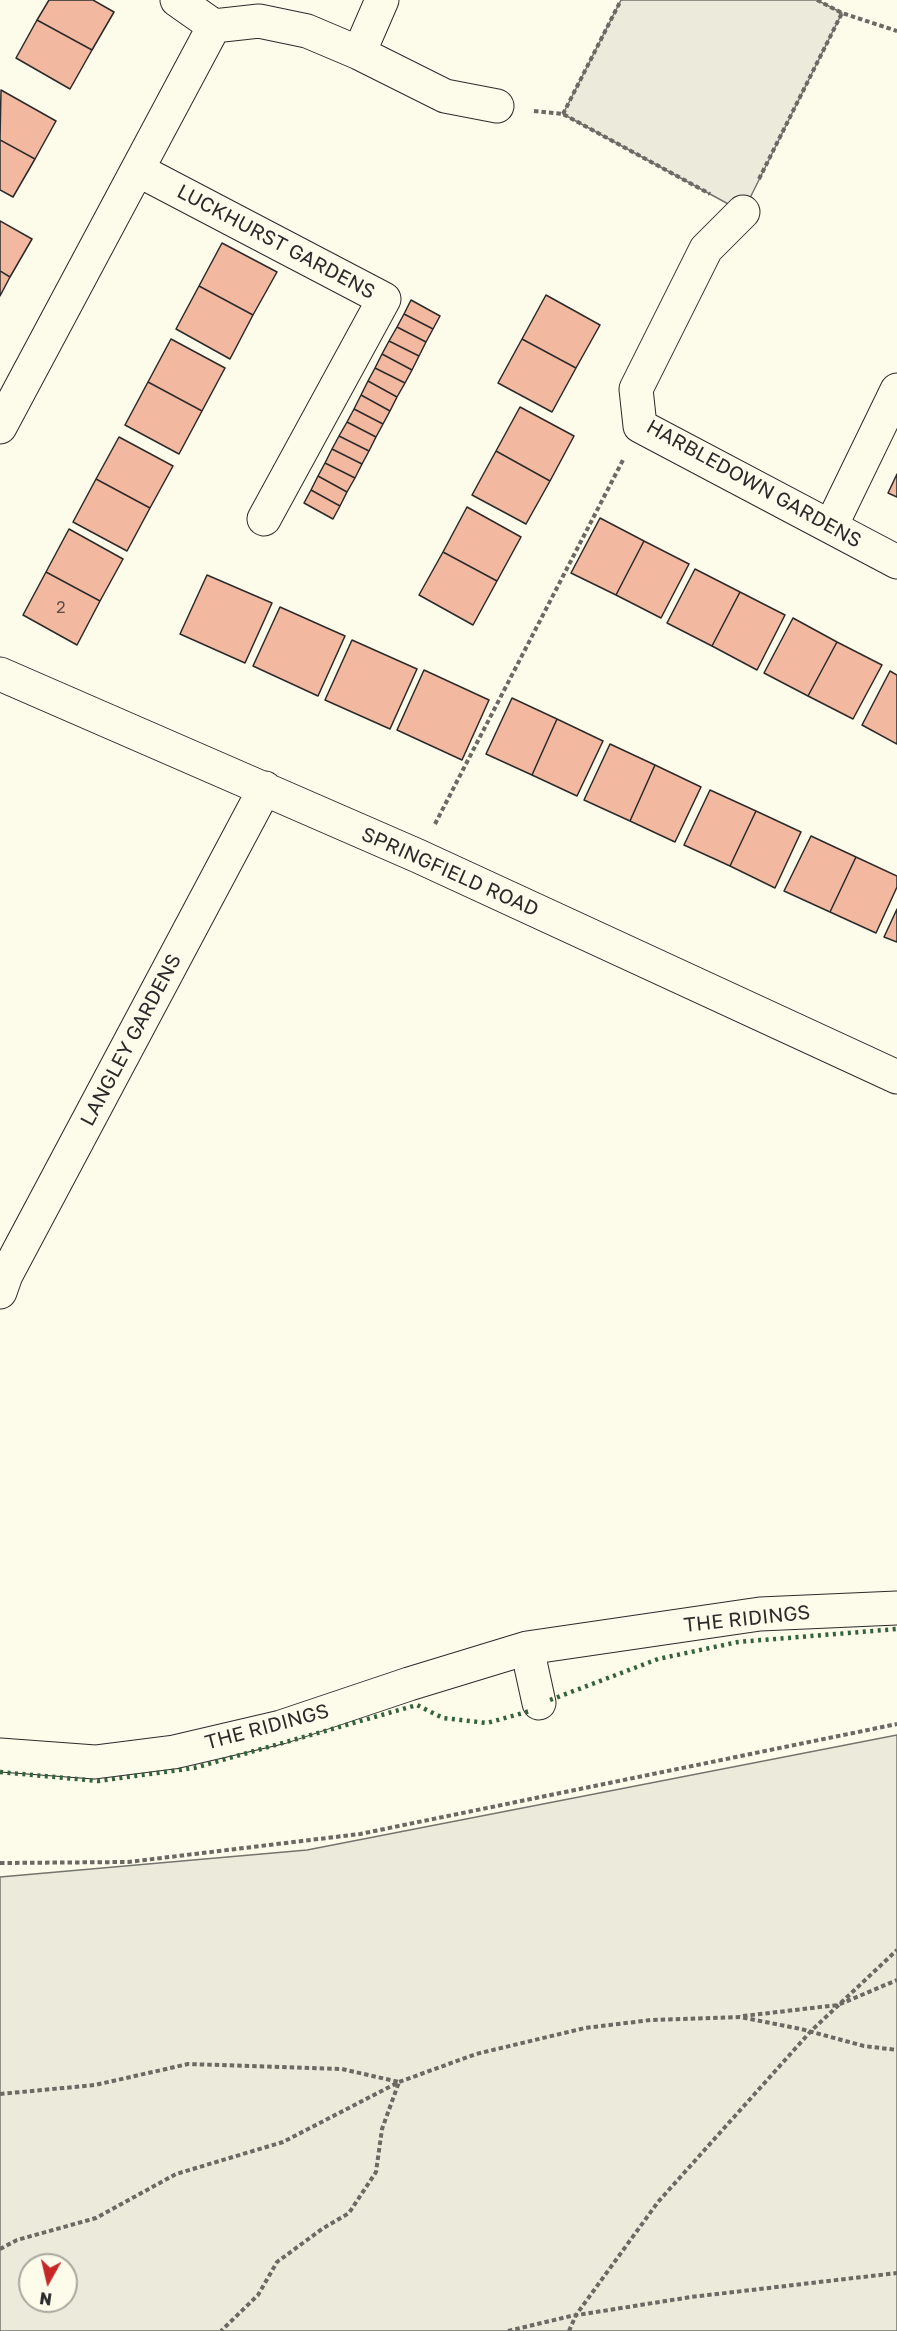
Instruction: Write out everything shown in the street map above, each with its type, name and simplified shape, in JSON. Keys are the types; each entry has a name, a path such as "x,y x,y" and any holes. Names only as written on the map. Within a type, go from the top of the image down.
{"street":[{"path":"177,0 214,26 259,21 307,31 359,53 445,96 497,106"},
{"path":"359,53 382,0"},
{"path":"0,427 214,26"},
{"name":"LUCKHURST GARDENS","path":"138,170 384,299 264,519"},
{"name":"HARBLEDOWN GARDENS","path":"742,212 706,249 636,389 640,426 897,562"},
{"path":"831,526 897,390"},
{"name":"SPRINGFIELD ROAD","path":"0,674 418,856 897,1077"},
{"name":"LANGLEY GARDENS","path":"0,1292 6,1275 265,788"},
{"name":"THE RIDINGS","path":"0,1755 95,1762 174,1752 281,1727 409,1684 527,1648 760,1614 897,1608"},
{"path":"527,1648 539,1703"}],"path":[{"path":"562,114 621,0"},
{"path":"817,0 842,13 897,31"},
{"path":"497,106 562,114 742,212 842,13"},
{"path":"418,856 640,426"},
{"path":"0,1863 128,1862 360,1834 897,1724"},
{"path":"569,2331 576,2315 658,2202 811,2031 897,1950"},
{"path":"0,2249 17,2240 96,2218 176,2174 283,2142 399,2082 476,2054 585,2028 651,2020 740,2017 838,2005 897,1980"},
{"path":"740,2017 811,2031 864,2046 897,2050"},
{"path":"0,2094 95,2085 188,2064 342,2069 399,2082"},
{"path":"221,2331 258,2295 277,2262 322,2229 349,2214 376,2172 382,2129 399,2082"},
{"path":"508,2331 576,2315 691,2297 897,2273"}],"shaded area":[{"path":"621,0 817,0 842,13 743,212 563,114"},
{"path":"897,1735 897,2331 0,2331 0,1877 307,1850"}],"building":[{"path":"49,0 93,0 114,12 92,50 37,20"},
{"path":"37,20 92,50 70,89 16,58"},
{"path":"1,90 56,121 35,159 0,140"},
{"path":"0,140 35,159 13,197 0,190"},
{"path":"0,221 32,239 10,277 0,271"},
{"path":"222,243 277,272 253,315 199,286"},
{"path":"0,271 10,277 0,296"},
{"path":"199,286 253,315 230,359 176,329"},
{"path":"546,295 600,325 576,368 522,339"},
{"path":"411,300 440,316 433,329 404,314"},
{"path":"404,314 433,329 426,342 397,327"},
{"path":"397,327 426,342 419,356 389,341"},
{"path":"171,339 225,368 202,411 148,382"},
{"path":"522,339 576,368 552,412 498,383"},
{"path":"389,341 419,356 412,370 382,354"},
{"path":"382,354 412,370 405,383 375,368"},
{"path":"375,368 405,383 397,397 368,381"},
{"path":"368,381 397,397 390,411 361,395"},
{"path":"148,382 202,411 179,454 125,425"},
{"path":"361,395 390,411 383,424 354,409"},
{"path":"520,407 574,436 550,481 496,451"},
{"path":"354,409 383,424 376,437 347,422"},
{"path":"347,422 376,437 369,451 339,436"},
{"path":"339,436 369,451 362,464 332,449"},
{"path":"119,437 173,466 150,508 96,479"},
{"path":"332,449 362,464 355,478 325,463"},
{"path":"496,451 550,481 526,524 472,495"},
{"path":"325,463 355,478 347,492 318,476"},
{"path":"897,474 897,497 888,493"},
{"path":"318,476 347,492 340,506 311,490"},
{"path":"96,479 150,508 127,551 73,522"},
{"path":"311,490 340,506 333,519 304,503"},
{"path":"467,507 521,537 497,581 443,552"},
{"path":"600,518 644,541 616,595 571,573"},
{"path":"69,529 123,559 100,601 46,572"},
{"path":"644,541 689,564 661,618 616,595"},
{"path":"443,552 497,581 473,625 419,595"},
{"path":"695,569 740,592 712,646 667,623"},
{"path":"46,572 100,601 77,645 23,615"},
{"path":"207,575 272,603 245,663 180,634"},
{"path":"740,592 785,615 757,670 712,646"},
{"path":"280,607 345,636 318,696 253,666"},
{"path":"793,618 837,642 808,696 764,673"},
{"path":"352,640 417,669 390,729 325,700"},
{"path":"837,642 882,665 853,719 808,696"},
{"path":"424,670 489,700 462,760 397,730"},
{"path":"890,671 897,675 897,744 862,725"},
{"path":"512,698 557,719 532,775 486,754"},
{"path":"557,719 603,741 577,796 532,775"},
{"path":"610,744 655,765 630,821 584,800"},
{"path":"655,765 701,787 675,842 630,821"},
{"path":"710,790 756,811 730,866 684,845"},
{"path":"756,811 801,832 775,888 730,866"},
{"path":"811,836 856,857 830,912 784,891"},
{"path":"856,857 897,876 897,887 876,933 830,912"},
{"path":"897,909 897,942 884,937"}],"hedge":[{"path":"550,1700 658,1659 738,1642 897,1629"},
{"path":"0,1772 98,1781 194,1768 417,1705 443,1718 487,1723 530,1711"}]}
